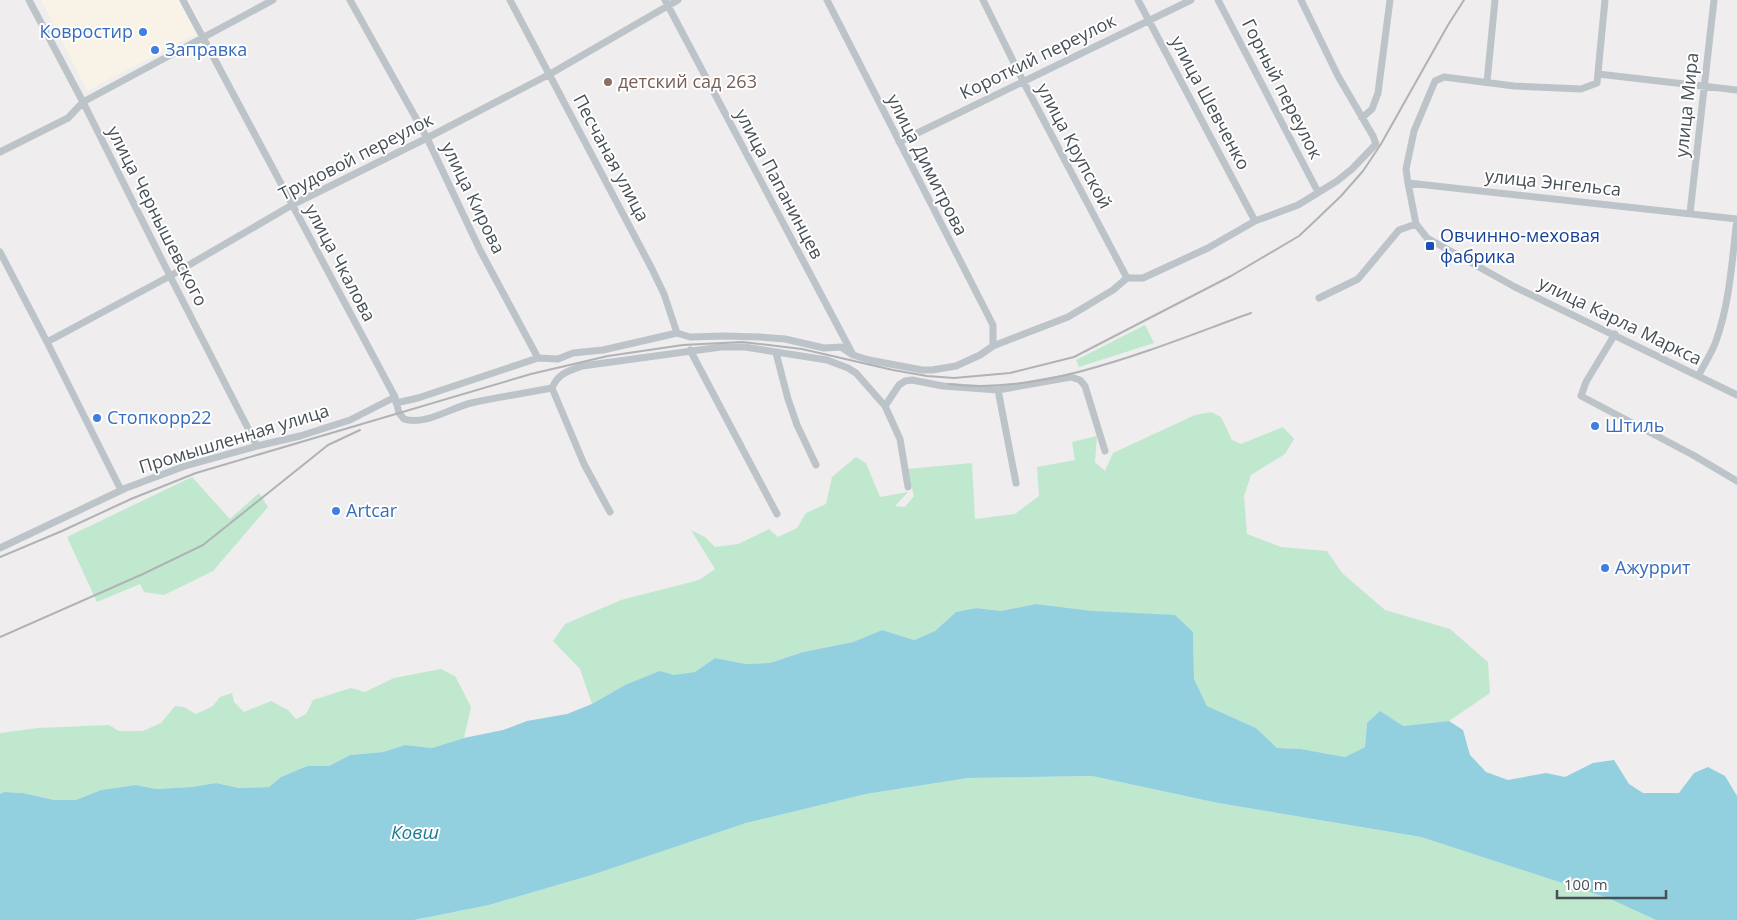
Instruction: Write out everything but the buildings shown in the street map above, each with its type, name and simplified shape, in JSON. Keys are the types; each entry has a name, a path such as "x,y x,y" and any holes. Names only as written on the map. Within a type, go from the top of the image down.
{"street":[{"name":"улица Чернышевского","path":"29,0 84,102 257,446"},
{"name":"улица Чкалова","path":"183,0 396,400 399,413 404,419 412,421 422,420 470,403 552,388"},
{"path":"0,152 68,118 84,102 273,0"},
{"name":"улица Кирова","path":"350,0 427,138 480,250 538,358"},
{"name":"Песчаная улица","path":"510,0 652,268 664,294 677,333"},
{"name":"Трудовой переулок","path":"47,342 170,276 292,205 550,74 666,3 678,0"},
{"name":"улица Димитрова","path":"827,0 993,325 993,346"},
{"name":"улица Крупской","path":"983,0 1023,82 1128,278"},
{"name":"улица Шевченко","path":"1138,0 1256,220"},
{"name":"Короткий переулок","path":"899,142 1191,0"},
{"name":"Горный переулок","path":"1218,0 1318,192"},
{"path":"677,333 690,337 725,336 785,339 824,348 841,347 853,355 895,365 932,370 966,362 993,346 1068,317 1113,290 1128,278 1142,278 1208,248 1256,220 1298,205 1337,181 1352,169 1376,144 1338,76 1301,0"},
{"path":"1362,118 1372,108 1378,93 1390,0"},
{"path":"1487,82 1495,0"},
{"path":"1319,298 1358,279 1398,230 1416,224 1406,169 1414,131 1435,81 1444,77 1514,86 1581,89 1597,83 1605,0"},
{"name":"улица Мира","path":"1690,213 1714,0"},
{"name":"улица Папанинцев","path":"666,3 853,355"},
{"path":"1598,74 1737,90"},
{"name":"улица Энгельса","path":"1408,183 1737,219"},
{"path":"1699,375 1715,343 1722,323 1737,219"},
{"name":"улица Карла Маркса","path":"1416,224 1427,238 1507,282 1737,394"},
{"path":"0,252 121,490"},
{"name":"Промышленная улица","path":"0,548 121,490 185,466 300,436 350,420 396,400 418,398 538,358 558,359 573,353 603,350 677,333"},
{"path":"1615,334 1586,382 1581,396 1693,455 1737,481"},
{"path":"610,512 584,464 552,388 555,380 561,374 582,366 721,347 744,347 800,355 827,360 848,368 856,374 885,406 900,439 908,487"},
{"path":"690,350 777,514"},
{"path":"776,353 796,425 816,465"},
{"path":"885,406 899,385 905,381 912,380 943,386 998,390 1071,377 1080,380 1086,386 1105,451"},
{"path":"998,390 1016,484"}],"shaded area":[{"path":"41,0 189,0 204,30 87,91"}],"green space":[{"path":"1145,325 1154,343 1079,367 1076,360"},
{"path":"1211,412 1221,417 1232,440 1241,444 1283,427 1294,439 1285,454 1251,475 1244,496 1247,534 1281,547 1327,551 1342,573 1385,610 1450,629 1488,662 1490,693 1449,721 1403,726 1367,723 1365,747 1345,757 1301,749 1277,748 1256,728 1207,706 1194,679 1193,632 1093,611 1036,604 1001,611 976,608 956,612 935,631 913,640 882,630 853,642 803,652 770,663 746,664 715,658 695,672 625,685 592,704 580,669 553,641 565,624 621,600 699,580 715,569 691,530 705,537 715,547 738,544 769,529 778,537 797,528 806,513 826,504 832,477 856,457 866,463 880,497 908,492 895,506 905,507 914,496 907,469 972,463 975,519 1015,514 1039,496 1037,467 1075,460 1072,442 1097,436 1095,462 1105,471 1113,453 1195,415"},
{"path":"192,477 230,519 259,493 268,507 213,571 164,595 144,592 140,584 97,602 67,537"},
{"path":"441,669 455,676 471,707 464,738 432,748 405,745 383,752 350,755 329,766 307,766 281,777 269,787 239,788 216,783 192,787 156,789 136,785 101,790 77,800 54,800 23,793 4,792 0,794 0,733 38,728 109,725 119,731 143,731 161,723 175,706 184,707 196,714 213,706 220,697 232,693 234,702 244,712 271,701 288,710 296,719 306,714 313,700 351,688 365,692 394,678"},
{"path":"1092,776 1218,803 1421,837 1608,898 1656,920 414,920 489,905 595,874 746,823 866,794 968,778"}],"water":[{"name":"Ковш","path":"1036,604 1093,611 1175,615 1193,632 1194,679 1207,706 1256,728 1277,748 1301,749 1345,757 1365,747 1367,723 1380,711 1403,726 1449,721 1463,730 1470,755 1486,772 1508,780 1546,773 1565,777 1593,763 1614,760 1629,784 1643,793 1679,793 1694,773 1708,767 1725,776 1737,796 1737,920 1656,920 1608,898 1421,837 1218,803 1092,776 968,778 866,794 746,823 595,874 489,905 414,920 0,920 0,794 4,792 23,793 54,800 76,800 101,790 136,785 156,789 192,787 216,783 239,788 269,787 281,777 307,766 329,766 350,755 383,752 405,745 432,748 464,738 503,730 527,721 567,714 592,704 625,685 660,671 674,675 695,672 715,658 746,664 770,663 803,652 853,642 882,630 914,640 935,631 956,612 976,608 1001,611"}],"railway":[{"path":"0,557 131,499 196,473 531,374 608,356 683,345 742,342 802,349 893,370 927,376 954,378 1010,373 1074,357 1231,276 1299,236 1341,196 1363,171 1381,144 1464,0"},
{"path":"949,384 986,386 1024,383 1063,376 1141,353 1251,313"},
{"path":"0,637 143,574 203,545 328,445 360,430"}],"place":[{"name":"Ковростир","path":"143,32"},
{"name":"Заправка","path":"155,50"},
{"name":"детский сад 263","path":"608,82"},
{"name":"Овчинно-меховая фабрика","path":"1430,246"},
{"name":"Стопкорр22","path":"97,418"},
{"name":"Штиль","path":"1595,426"},
{"name":"Artcar","path":"336,511"},
{"name":"Ажуррит","path":"1605,568"}]}
